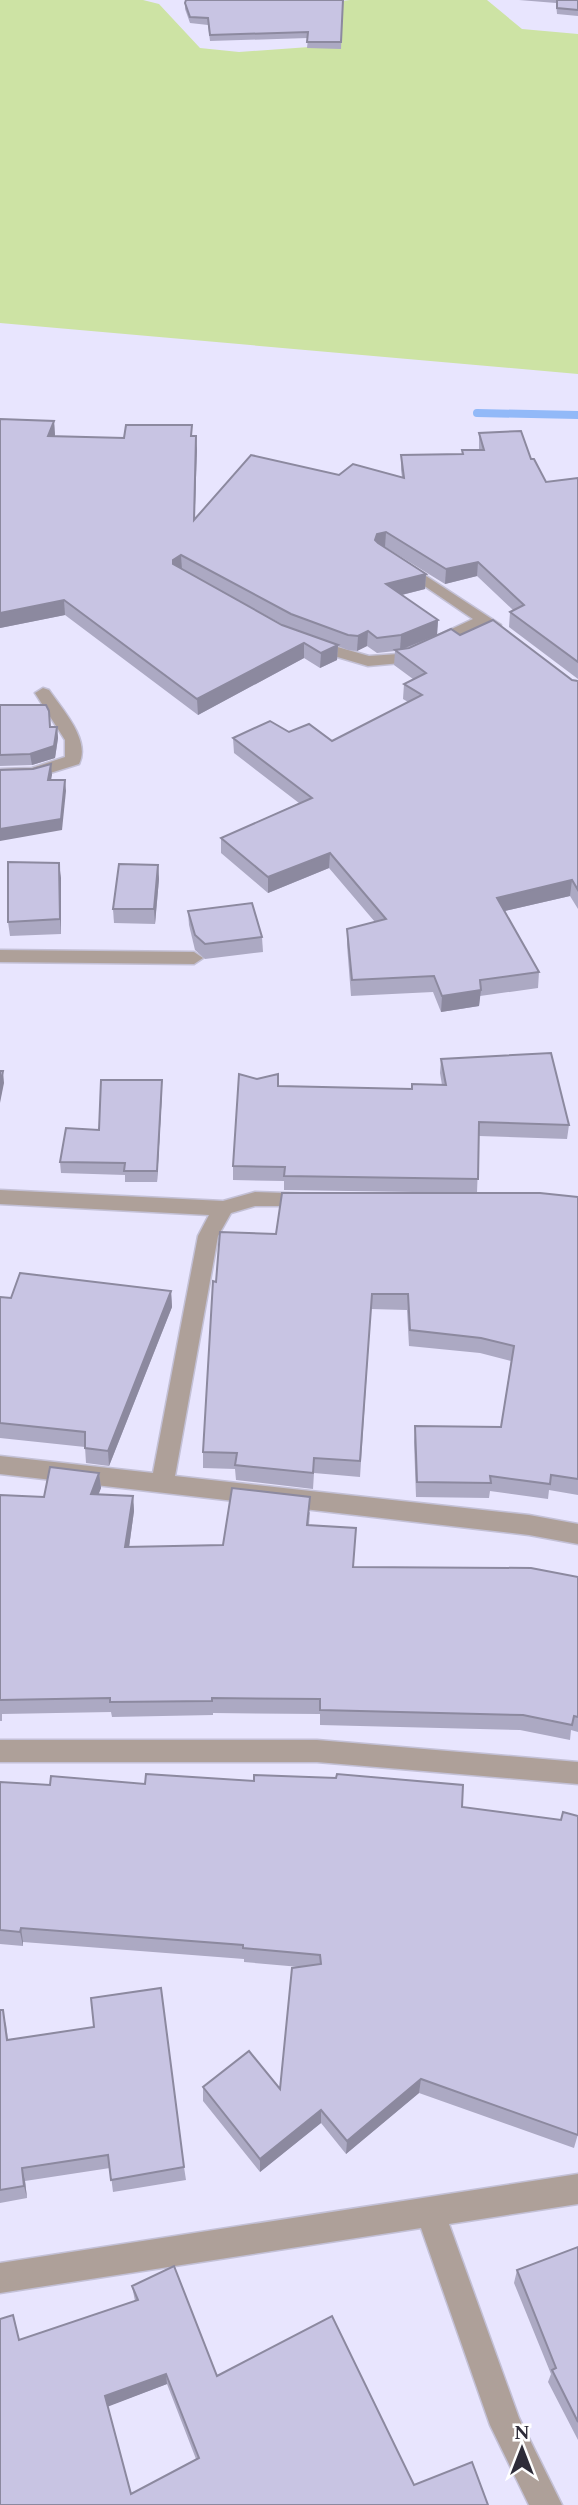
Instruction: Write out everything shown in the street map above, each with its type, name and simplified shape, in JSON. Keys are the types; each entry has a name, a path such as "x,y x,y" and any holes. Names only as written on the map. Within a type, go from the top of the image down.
{"street":[{"path":"384,553 506,635"},
{"path":"297,640 368,661 401,658 485,619"},
{"path":"0,774 34,773 73,760 73,740 43,693"},
{"path":"0,956 129,960 194,958"},
{"path":"0,1197 223,1208 255,1199 324,1200"},
{"path":"162,1485 208,1236 223,1208"},
{"path":"0,1465 528,1525 578,1534"},
{"path":"0,1751 317,1751 578,1773"},
{"path":"0,2278 578,2189"},
{"path":"430,2213 506,2425 546,2505"}],"green space":[{"path":"0,0 143,0 159,4 200,48 239,52 337,45 334,2 350,0 487,0 522,29 578,34 578,374 0,323"}],"building":[{"path":"186,0 343,0 341,42 307,42 308,32 210,35 208,18 190,17"},
{"path":"557,0 578,0 578,10 557,8"},
{"path":"0,419 54,421 48,436 124,438 126,425 192,425 191,436 196,436 194,520 251,455 339,475 353,464 404,478 401,455 463,454 462,450 484,450 479,433 521,431 531,459 534,459 546,482 578,478 578,662 510,612 524,605 478,562 446,569 386,532 377,534 375,540 426,574 386,584 438,620 401,635 377,638 368,631 358,636 348,635 291,614 181,555 173,560 173,564 282,625 338,645 321,653 304,643 197,699 64,600 0,613"},
{"path":"493,620 572,680 578,681 578,890 572,880 497,898 539,972 480,980 481,990 442,996 434,976 352,980 347,929 386,919 330,853 268,877 221,838 312,798 233,738 270,721 289,732 309,724 332,741 422,695 404,684 426,673 395,650 409,648 451,629 460,635"},
{"path":"0,705 46,705 50,727 57,727 54,746 30,754 0,755"},
{"path":"51,764 48,780 65,780 61,819 0,829 0,770 33,769"},
{"path":"8,862 59,863 60,919 8,922"},
{"path":"119,864 158,865 154,909 113,909"},
{"path":"252,903 262,937 205,944 195,935 188,911"},
{"path":"551,1053 569,1125 479,1122 478,1179 284,1176 285,1167 233,1166 239,1074 257,1079 278,1074 278,1086 412,1089 412,1084 446,1085 441,1059"},
{"path":"101,1080 162,1080 157,1171 124,1171 125,1163 60,1162 66,1128 99,1130"},
{"path":"282,1193 540,1193 578,1197 578,1479 551,1475 550,1484 490,1476 491,1483 417,1482 415,1426 501,1427 514,1346 481,1338 410,1330 408,1294 372,1294 360,1461 314,1458 313,1473 235,1465 237,1453 203,1452 213,1281 216,1282 220,1232 276,1234"},
{"path":"20,1273 171,1291 108,1451 85,1448 85,1432 0,1423 0,1297 11,1298"},
{"path":"50,1467 99,1473 91,1494 133,1496 125,1547 223,1545 232,1488 310,1497 307,1525 356,1528 353,1567 531,1568 578,1577 578,1717 574,1716 572,1725 523,1715 320,1710 320,1699 212,1698 212,1701 110,1702 110,1698 0,1700 0,1495 44,1497"},
{"path":"146,1774 254,1781 254,1775 336,1778 337,1774 463,1785 462,1807 561,1820 563,1812 578,1816 578,2135 421,2079 347,2141 321,2110 260,2159 203,2087 249,2051 280,2089 292,1968 321,1964 320,1955 243,1948 243,1945 21,1928 20,1932 0,1930 0,1782 50,1785 51,1776 145,1784"},
{"path":"161,1988 184,2167 111,2180 108,2155 22,2168 24,2186 0,2190 0,2010 3,2010 7,2040 94,2027 91,1998"},
{"path":"578,2247 578,2422 552,2370 556,2368 517,2270"},
{"path":"174,2266 217,2376 332,2316 414,2485 472,2462 488,2505 0,2505 0,2319 13,2315 19,2340 138,2300 132,2286","holes":["166,2374 199,2458 131,2494 105,2396"]}],"waterway":[{"path":"477,413 578,415"}]}
